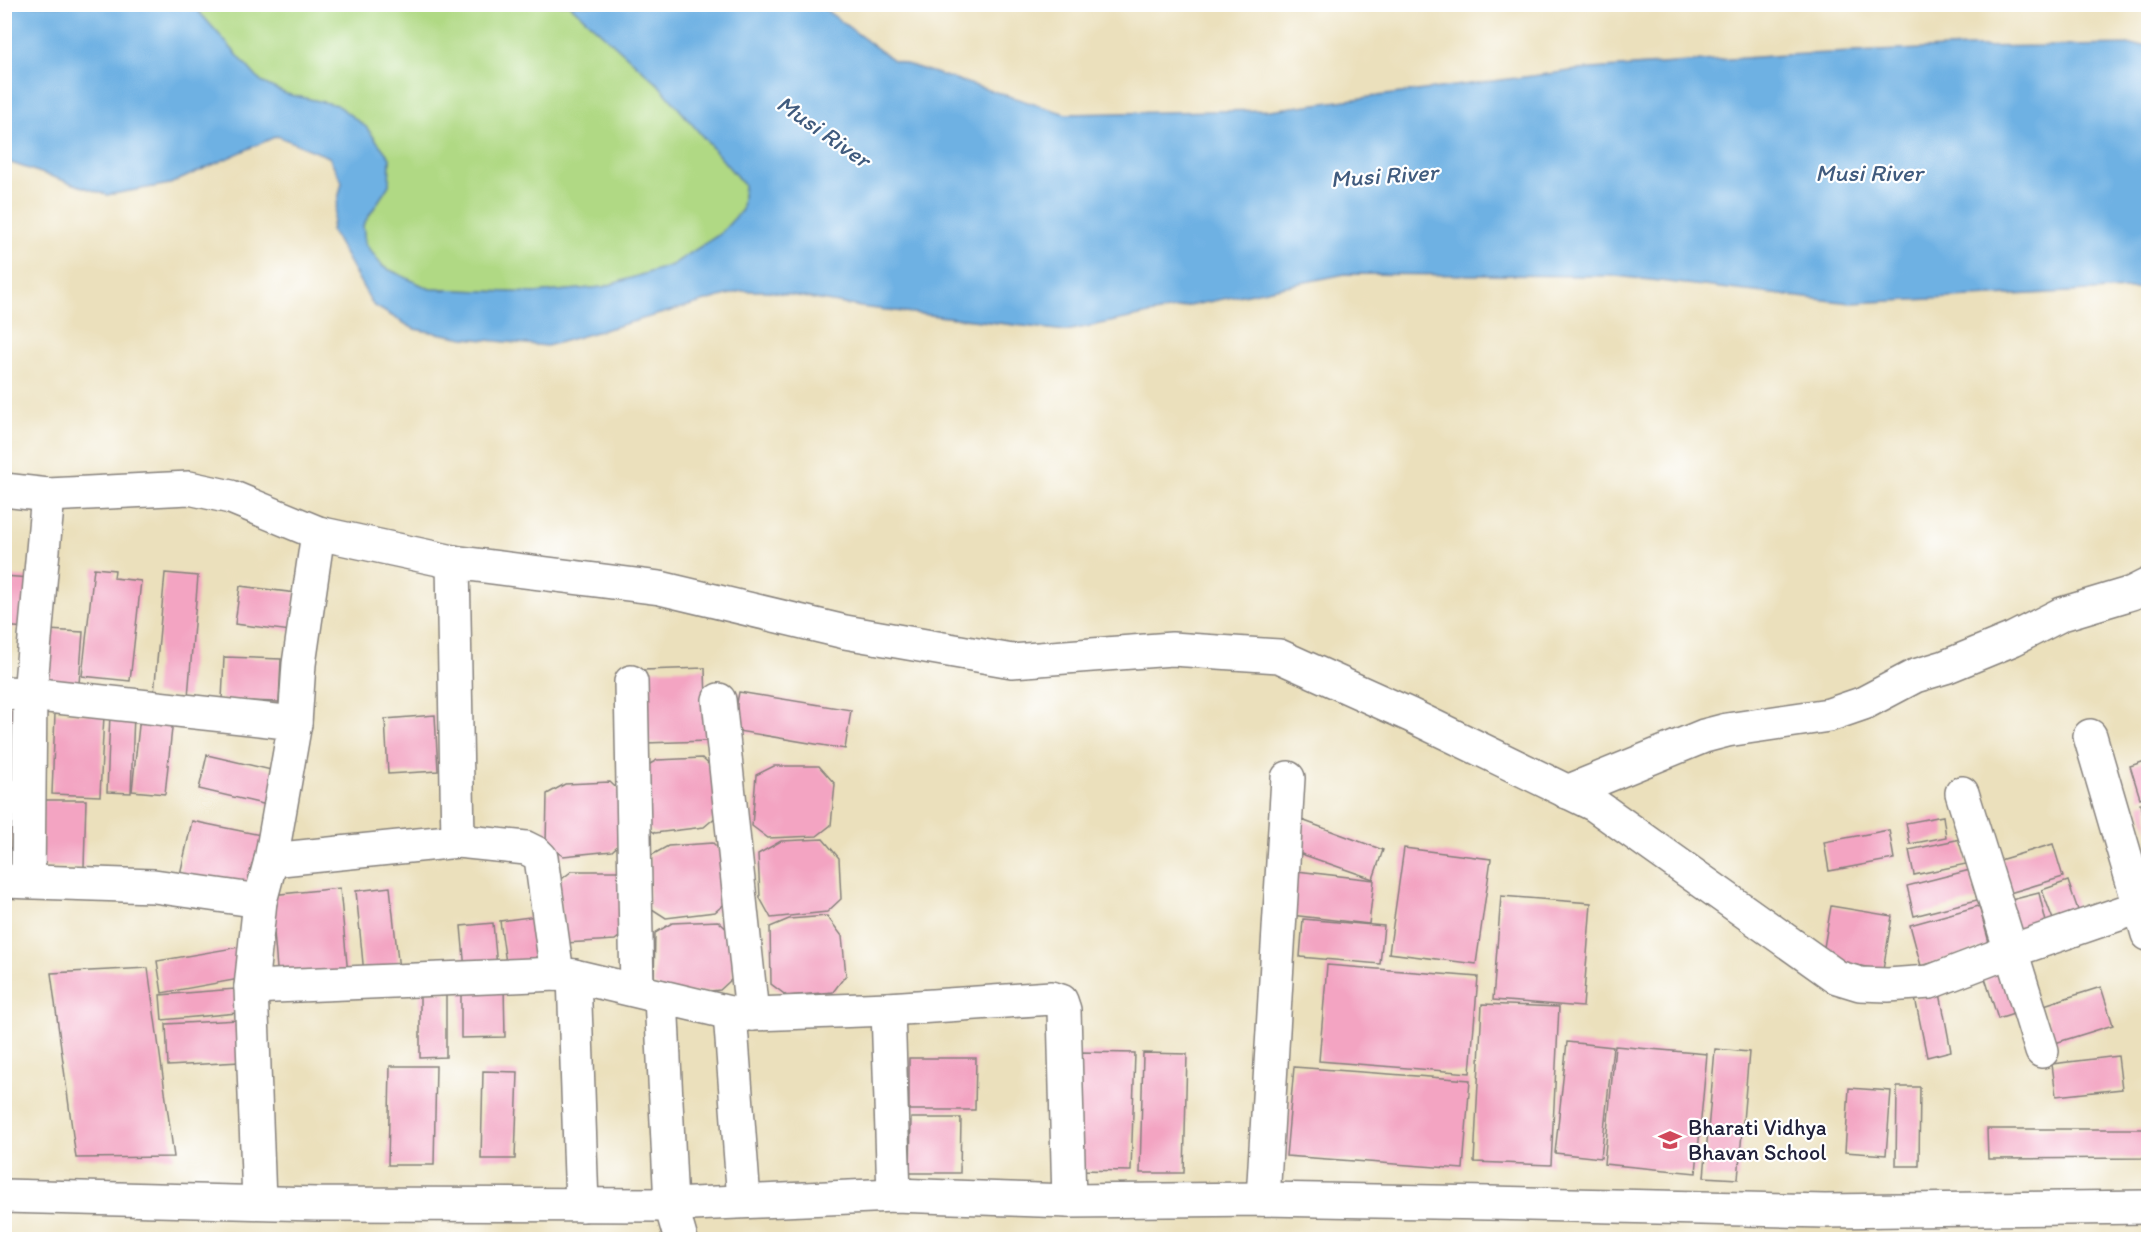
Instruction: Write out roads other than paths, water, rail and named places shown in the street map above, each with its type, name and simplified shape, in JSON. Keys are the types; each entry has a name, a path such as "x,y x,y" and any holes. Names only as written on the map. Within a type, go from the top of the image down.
{"street":[{"path":"4,490 48,495 189,488 231,497 318,533 453,562 660,588 844,632 1012,661 1172,649 1279,656 1595,805 1838,977 1860,984 1888,986 1930,982 2011,951 2146,915 2090,736"},
{"path":"48,495 17,693 16,881 154,886 260,900"},
{"path":"259,1202 250,987 260,900 271,860 296,723 299,663 318,533"},
{"path":"453,562 458,841"},
{"path":"1567,792 1704,736 1727,730 1829,715 1864,703 1915,676 1946,667 2013,639 2062,614 2132,593 2148,585"},
{"path":"631,682 649,994 671,1205 681,1239"},
{"path":"17,693 296,723"},
{"path":"719,700 741,1013 744,1201"},
{"path":"1263,1199 1288,778"},
{"path":"1962,793 2042,1052"},
{"path":"271,860 458,841 526,848 541,858 566,975 582,1205"},
{"path":"250,987 566,975 741,1013 888,1009 1051,998 1060,1001 1064,1010 1069,1200"},
{"path":"888,1009 894,1195"},
{"path":"4,1196 316,1204 671,1205 894,1195 1069,1200 1263,1199 1825,1211 2148,1207"}],"water":[{"name":"Musi River","path":"4,5 193,5 261,82 286,94 337,105 366,127 390,158 389,185 363,225 365,244 383,267 430,289 535,293 603,287 672,265 720,234 742,210 744,185 658,84 570,5 819,5 893,60 1066,114 1270,110 1578,70 1785,55 1969,47 2148,45 2148,288 1851,303 1616,276 1345,274 1066,331 861,307 768,291 741,291 547,346 465,338 414,329 373,305 331,230 342,182 329,157 277,136 170,184 107,195 5,161"}],"place":[{"name":"Bharati Vidhya Bhavan School","path":"1670,1140"}]}
